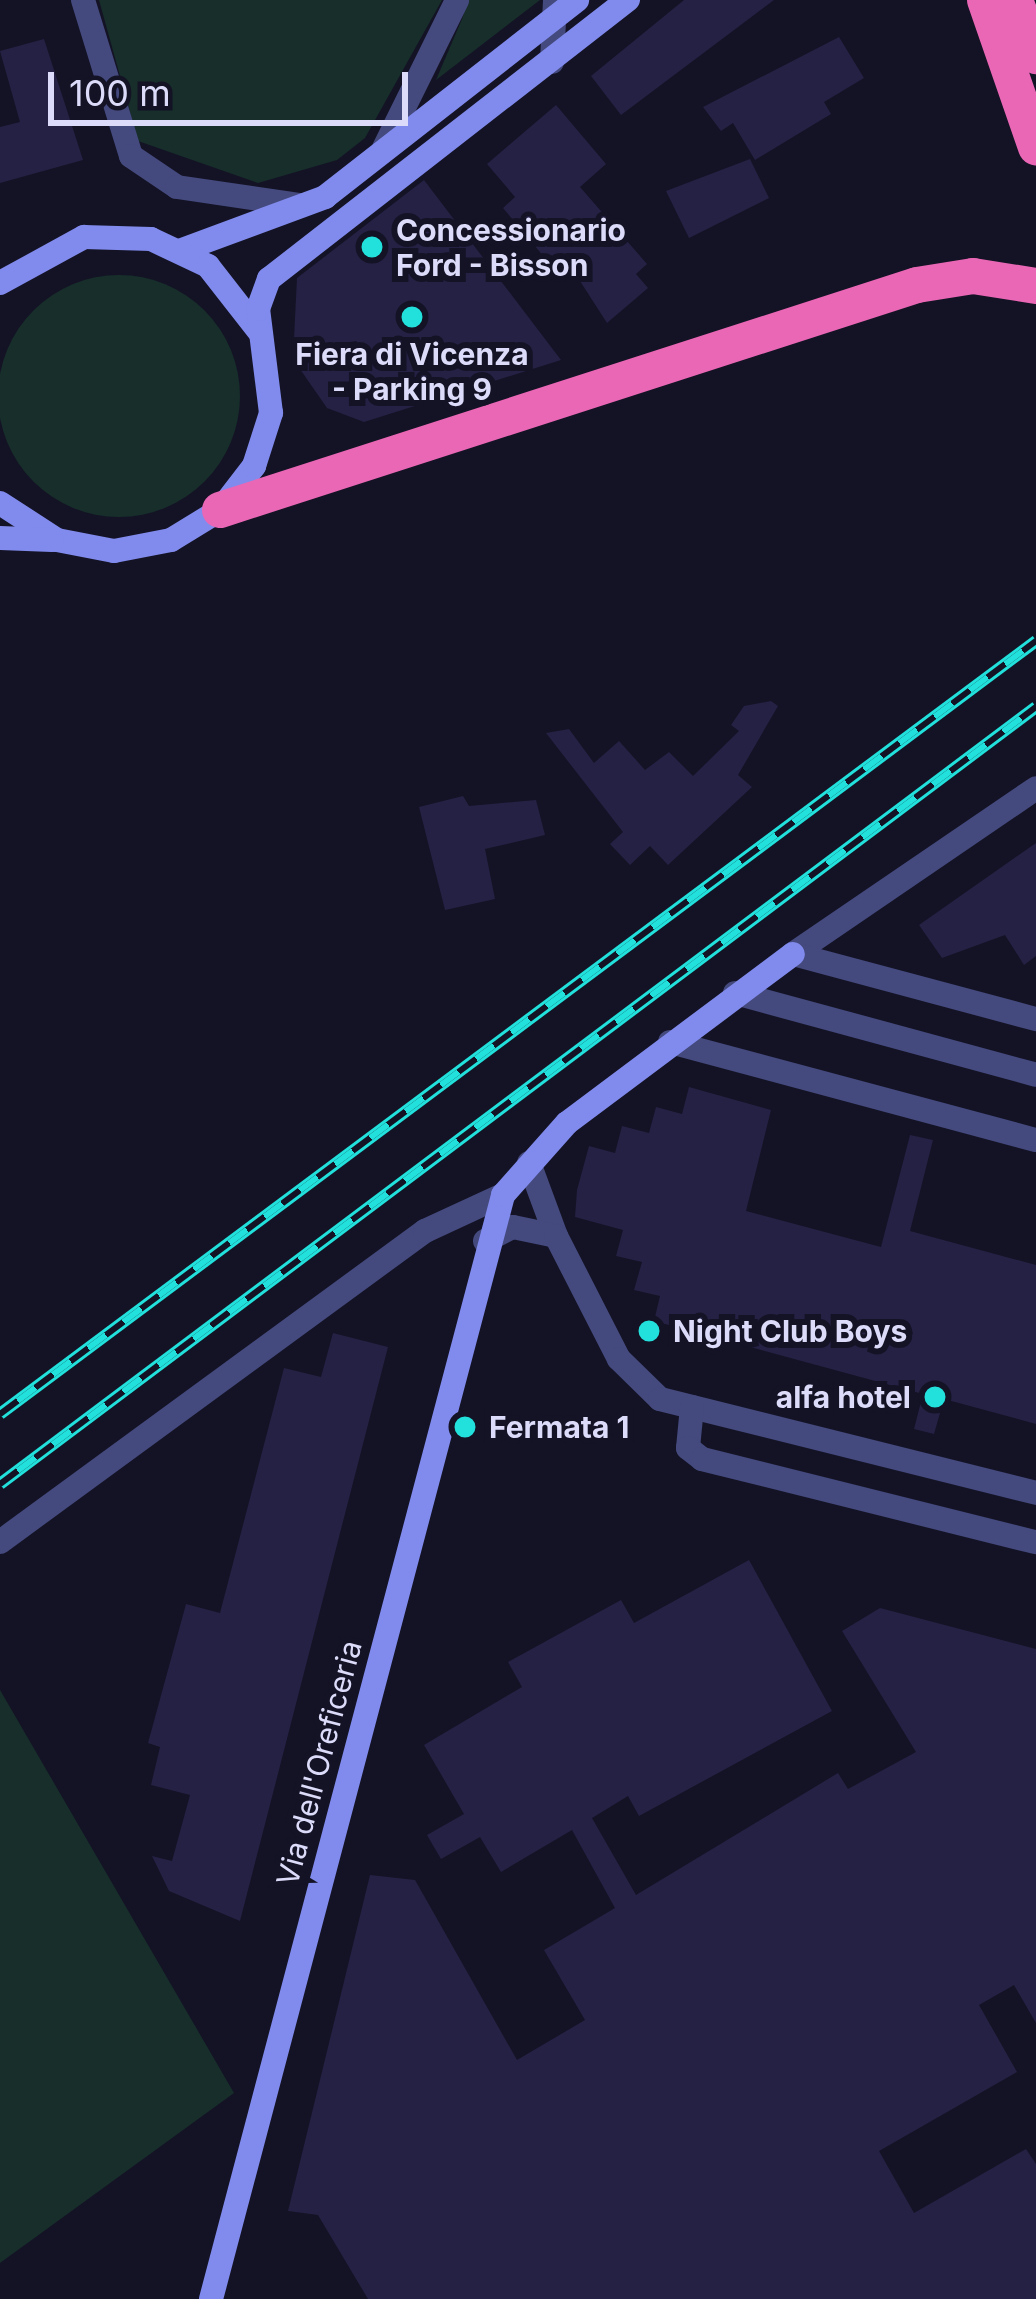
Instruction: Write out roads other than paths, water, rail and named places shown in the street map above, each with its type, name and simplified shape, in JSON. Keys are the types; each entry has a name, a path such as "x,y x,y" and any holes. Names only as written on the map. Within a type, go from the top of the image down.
{"highway":[{"path":"985,0 1036,147"},
{"path":"1016,0 1036,29"},
{"path":"1016,0 1036,56"},
{"path":"220,509 917,285 973,276 1036,286"}],"main road":[{"path":"0,538 143,548 220,509 265,440 272,386 259,309 288,257 552,62 628,0"},
{"path":"0,283 85,237 182,250 308,205 371,166 564,4"},
{"path":"182,250 230,286 262,338"},
{"path":"0,503 56,540"},
{"name":"Via dell'Oreficeria","path":"211,2299 485,1241 503,1195 529,1163 670,1042 793,954"}],"street":[{"path":"83,0 131,156 225,201 308,205"},
{"path":"371,166 457,0"},
{"path":"552,62 564,4"},
{"path":"793,954 1036,788"},
{"path":"793,954 1036,1019"},
{"path":"734,993 1036,1075"},
{"path":"670,1042 1036,1140"},
{"path":"529,1163 556,1236 638,1388 692,1407 1036,1493"},
{"path":"0,1542 424,1231 503,1195"},
{"path":"485,1241 513,1227 556,1236"},
{"path":"692,1407 688,1448 702,1459 1036,1542"},
{"path":"974,1526 986,1480"}],"railway":[{"path":"0,1414 1036,641"},
{"path":"0,1484 1036,707"}],"place":[{"name":"Concessionario Ford - Bisson","path":"372,247"},
{"name":"Fiera di Vicenza - Parking 9","path":"412,317"},
{"name":"Night Club Boys","path":"649,1331"},
{"name":"alfa hotel","path":"935,1397"},
{"name":"Fermata 1","path":"465,1427"}]}
